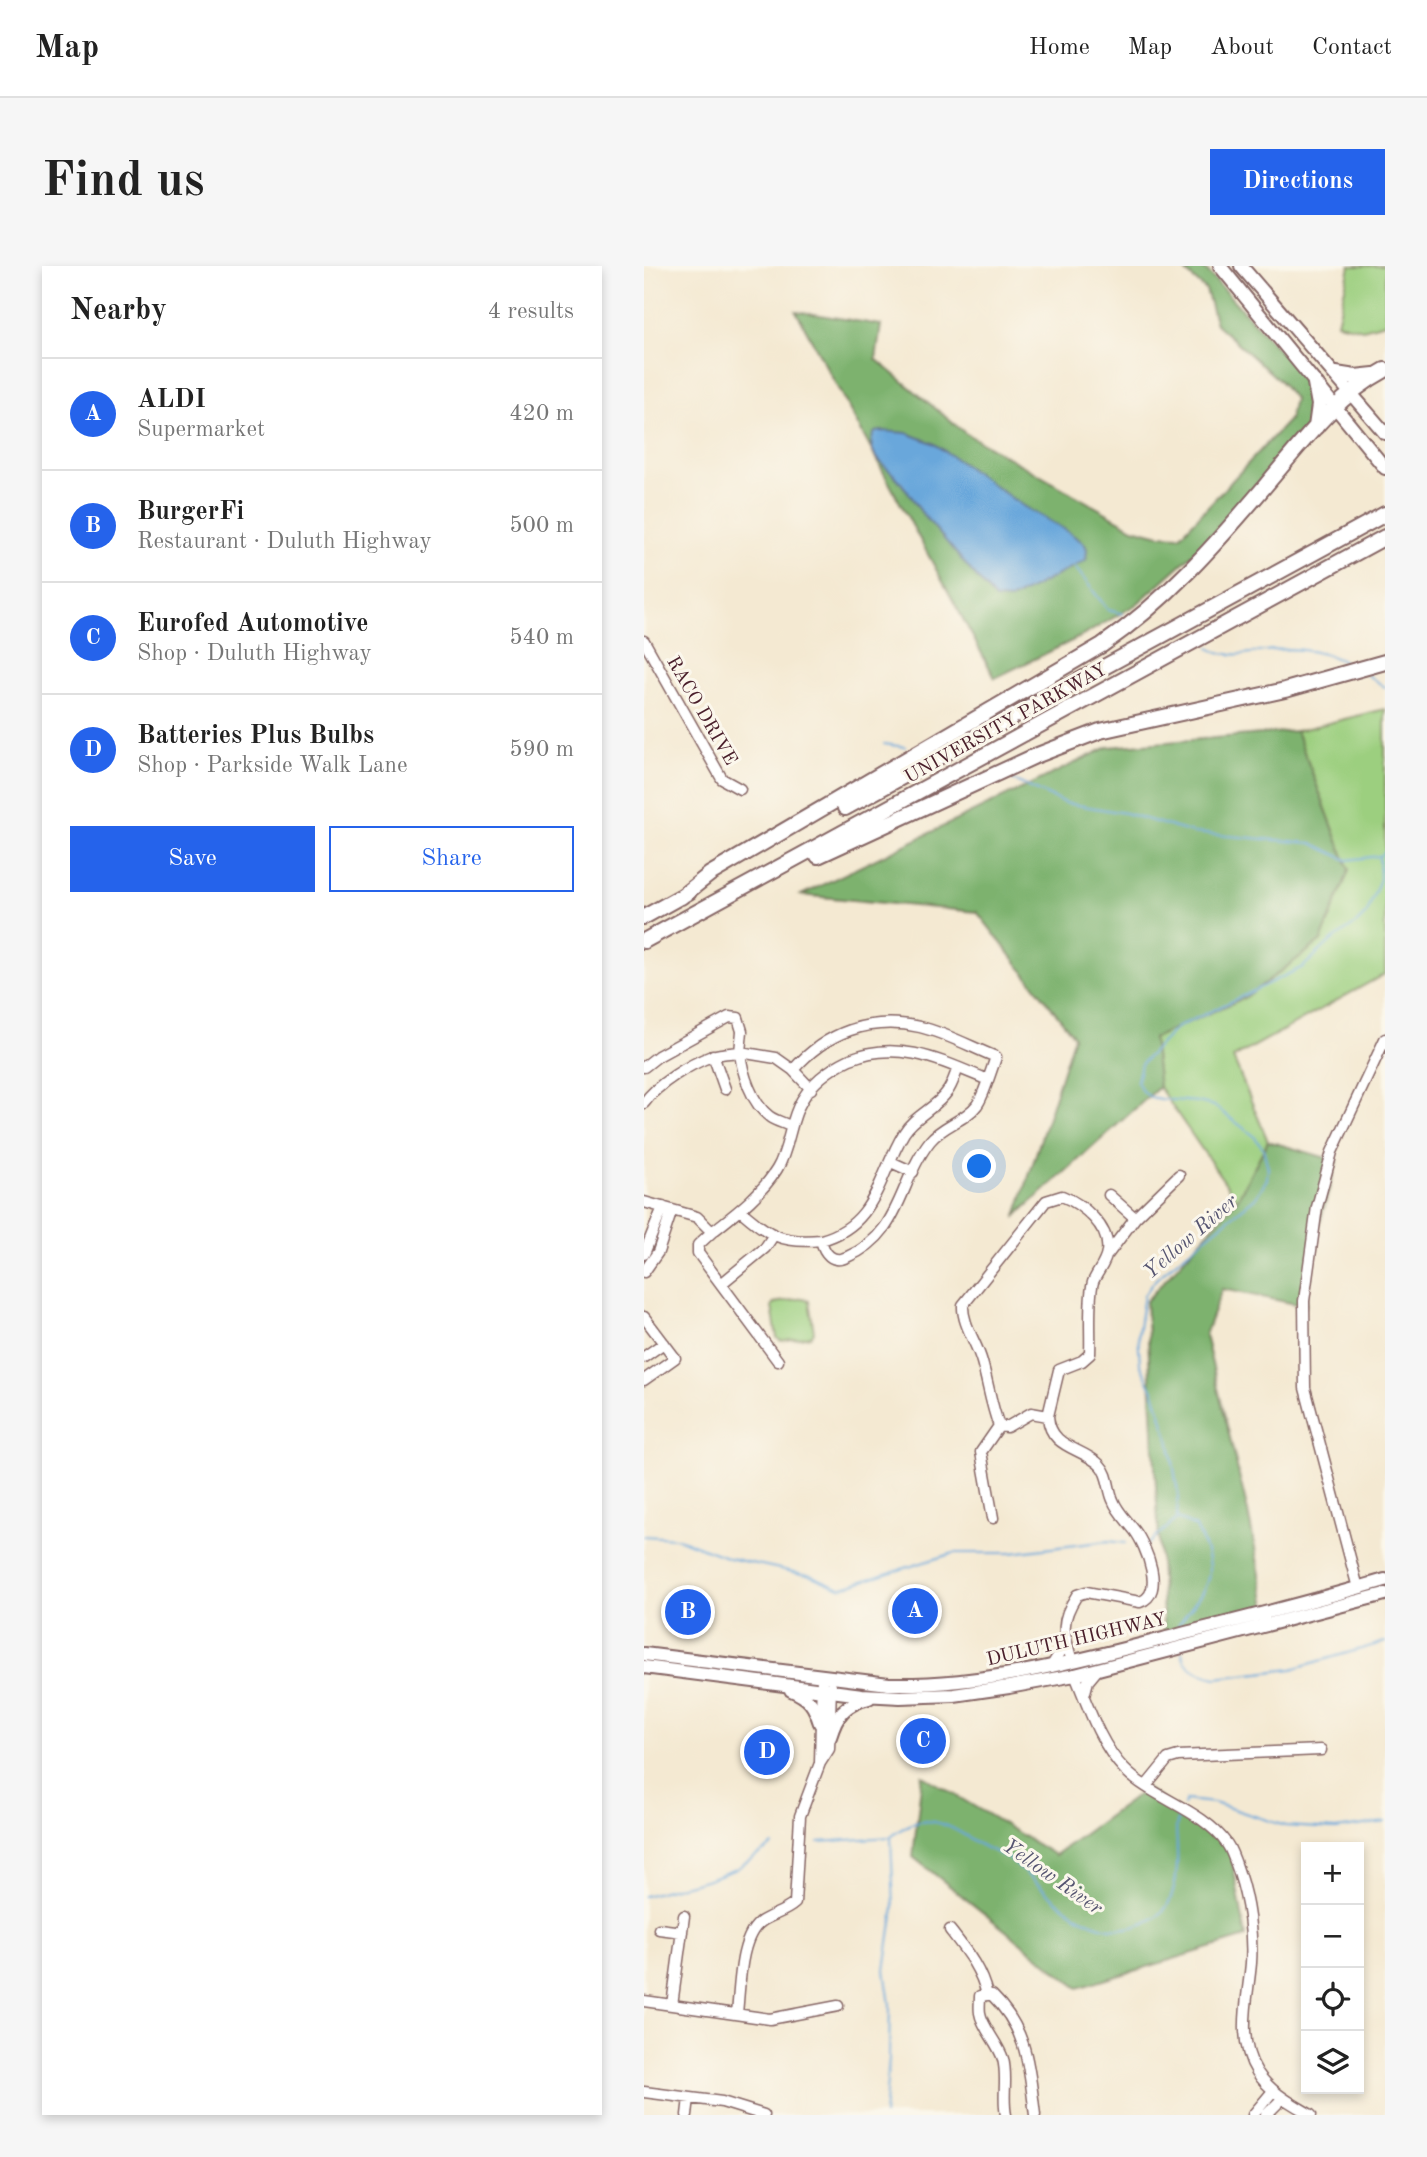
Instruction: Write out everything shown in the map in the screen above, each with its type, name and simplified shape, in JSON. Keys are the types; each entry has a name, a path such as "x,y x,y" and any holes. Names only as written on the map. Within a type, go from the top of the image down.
{"highway":[{"path":"1336,374 1355,377 1380,373"},
{"path":"681,897 710,874 884,775 1102,645 1134,623 1194,567 1315,428 1335,408 1380,373"},
{"path":"1315,383 1319,405 1315,428"},
{"name":"UNIVERSITY PARKWAY","path":"644,917 1385,514"},
{"name":"UNIVERSITY PARKWAY","path":"644,941 1385,537"},
{"path":"743,887 789,869 1065,743 1126,723 1324,680 1385,662"}],"main road":[{"path":"1220,266 1384,466"},
{"path":"1241,266 1385,433"},
{"name":"DULUTH HIGHWAY","path":"1194,1638 1385,1580"},
{"name":"DULUTH HIGHWAY","path":"644,1654 826,1684 876,1696 954,1695 1075,1675 1194,1638 1385,1594"},
{"path":"1075,1675 1087,1664 1138,1650 1142,1644"},
{"name":"DULUTH HIGHWAY","path":"644,1667 775,1684 919,1684 987,1678 1051,1667 1142,1644 1164,1646"},
{"path":"1009,1687 1059,1673 1072,1661"},
{"path":"775,1684 807,1696 814,1705 820,1723"},
{"path":"830,1737 836,1717 845,1707 876,1696"}],"street":[{"name":"RACO DRIVE","path":"644,641 722,779 740,789"},
{"path":"644,1067 658,1056 729,1017 738,1018 742,1031 740,1052 747,1081 762,1110 790,1126"},
{"path":"793,1070 827,1039 847,1030 870,1026 895,1025 934,1031 996,1057 978,1103 964,1117 941,1130 930,1141 891,1218 873,1242 861,1251 842,1259 831,1258 824,1251 821,1240"},
{"path":"1357,1588 1305,1388 1304,1301 1317,1208 1332,1152 1385,1039"},
{"path":"778,1361 698,1253 698,1245 764,1187 778,1167 790,1126 803,1098 820,1078 839,1064 880,1050 916,1053 988,1080"},
{"path":"644,1103 651,1093 667,1080 713,1055 740,1052 776,1058 793,1070 811,1089"},
{"path":"713,1055 725,1089"},
{"path":"740,1210 773,1236 803,1242 834,1236 860,1219 871,1204 905,1132 948,1092 958,1068"},
{"path":"891,1162 913,1172"},
{"path":"1072,1661 1066,1643 1064,1617 1074,1600 1090,1600 1094,1594 1130,1601 1147,1600 1151,1594 1152,1572 1135,1530 1120,1515 1112,1498 1103,1467 1093,1459 1073,1451 1055,1437 1047,1417 1059,1370 1082,1361 1090,1354 1093,1283 1107,1254 1135,1218 1180,1175"},
{"path":"1110,1195 1135,1218"},
{"path":"999,1426 983,1362 966,1322 963,1305 1046,1202 1062,1196 1073,1200 1101,1225 1107,1254"},
{"path":"644,1202 697,1217 712,1232"},
{"path":"644,1254 667,1208"},
{"path":"644,1272 658,1252 667,1208"},
{"path":"721,1284 765,1248 773,1236"},
{"path":"644,1317 675,1358 644,1380"},
{"path":"644,1357 664,1343"},
{"path":"999,1426 1007,1427 1031,1413 1047,1417"},
{"path":"993,1518 981,1452 999,1426"},
{"path":"1051,1667 1066,1643"},
{"path":"1084,1696 1088,1681 1098,1668"},
{"path":"1075,1675 1114,1756 1125,1770 1146,1786 1200,1818 1227,1844 1240,1876 1251,1939 1245,2031 1257,2071 1282,2099 1311,2115"},
{"path":"820,1763 820,1723 826,1684"},
{"path":"737,2014 744,1953 752,1930 763,1920 785,1912 795,1903 800,1816 820,1763 829,1749 826,1684"},
{"path":"1146,1786 1168,1759 1178,1756 1321,1751"},
{"path":"672,2005 684,1916"},
{"path":"659,1929 682,1932"},
{"path":"950,1930 975,1961 987,1996"},
{"path":"1006,2115 1003,2059 980,2016 980,1996 992,1995 1012,2017 1028,2067 1035,2115"},
{"path":"644,2001 770,2019 838,2006"},
{"path":"1253,2115 1273,2091"},
{"path":"644,2092 722,2102 764,2115"},
{"path":"687,2115 689,2098"},
{"path":"1266,2115 1282,2099"},
{"path":"998,2115 1004,2103"}],"green space":[{"path":"1190,266 1202,266 1313,387 1307,427 1204,544 1137,604 1084,635 995,678 796,311 881,325 876,359 965,433 1133,528 1160,535 1180,536 1289,420 1294,399 1281,382 1216,324 1206,290 1186,272"},
{"path":"1350,266 1385,266 1385,323 1363,329 1337,323"},
{"path":"1385,709 1385,974 1233,1058 1268,1141 1237,1200 1159,1087 1153,1038 1246,997 1321,941 1349,870 1296,731"},
{"path":"1296,731 1349,870 1321,941 1246,997 1153,1038 1159,1087 1016,1216 1074,1036 977,912 801,895 1108,747"},
{"path":"1268,1141 1337,1161 1307,1270 1306,1306 1222,1289 1205,1335 1248,1512 1268,1616 1164,1634 1146,1301 1237,1200"},
{"path":"804,1298 809,1301 814,1332 811,1336 781,1341 777,1338 772,1307 774,1303"},
{"path":"922,1775 1055,1855 1146,1789 1229,1843 1246,1937 1078,1988 913,1857"}],"water":[{"path":"875,432 907,433 933,443 1023,506 1084,543 1087,549 1086,560 1010,600 995,599 873,452 871,446"}],"waterway":[{"path":"1074,566 1108,610 1123,614"},
{"path":"1209,648 1225,654 1303,650 1323,654 1350,665"},
{"path":"1367,675 1385,687"},
{"path":"884,744 905,747"},
{"path":"1013,780 1065,803 1125,813 1193,833 1312,843 1347,860 1379,856 1385,852"},
{"name":"Yellow River","path":"1177,1518 1178,1493 1170,1444 1155,1395 1140,1364 1138,1334 1144,1295 1156,1279 1256,1197 1267,1179 1268,1168 1263,1148 1253,1135 1214,1106 1150,1097 1142,1091 1137,1081 1141,1064 1176,1028 1303,967 1331,941 1357,923 1367,913 1380,879 1379,856"},
{"path":"1147,1545 1177,1519"},
{"name":"Yellow River","path":"1178,1519 1196,1527 1208,1558 1209,1569 1204,1589 1179,1624 1179,1629"},
{"path":"644,1536 676,1538 729,1558 812,1576 840,1588 954,1553 1011,1553 1108,1541 1126,1543"},
{"name":"Yellow River","path":"1182,1652 1183,1658 1190,1666 1200,1673 1216,1678 1292,1669 1385,1642"},
{"name":"Yellow River","path":"1184,1805 1186,1800 1214,1803 1285,1826 1336,1829 1385,1822"},
{"name":"Yellow River","path":"884,2115 890,2005 885,1970 894,1908 891,1837 914,1823 924,1821 945,1825 1010,1860 1052,1897 1084,1919 1118,1929 1149,1921 1167,1906 1176,1879 1176,1827 1180,1813"},
{"path":"819,1842 890,1837"},
{"path":"644,1896 736,1869 773,1845"}],"place":[{"name":"ALDI","path":"915,1611"},
{"name":"BurgerFi","path":"688,1612"},
{"name":"Eurofed Automotive","path":"923,1741"},
{"name":"Batteries Plus Bulbs","path":"767,1752"}]}
